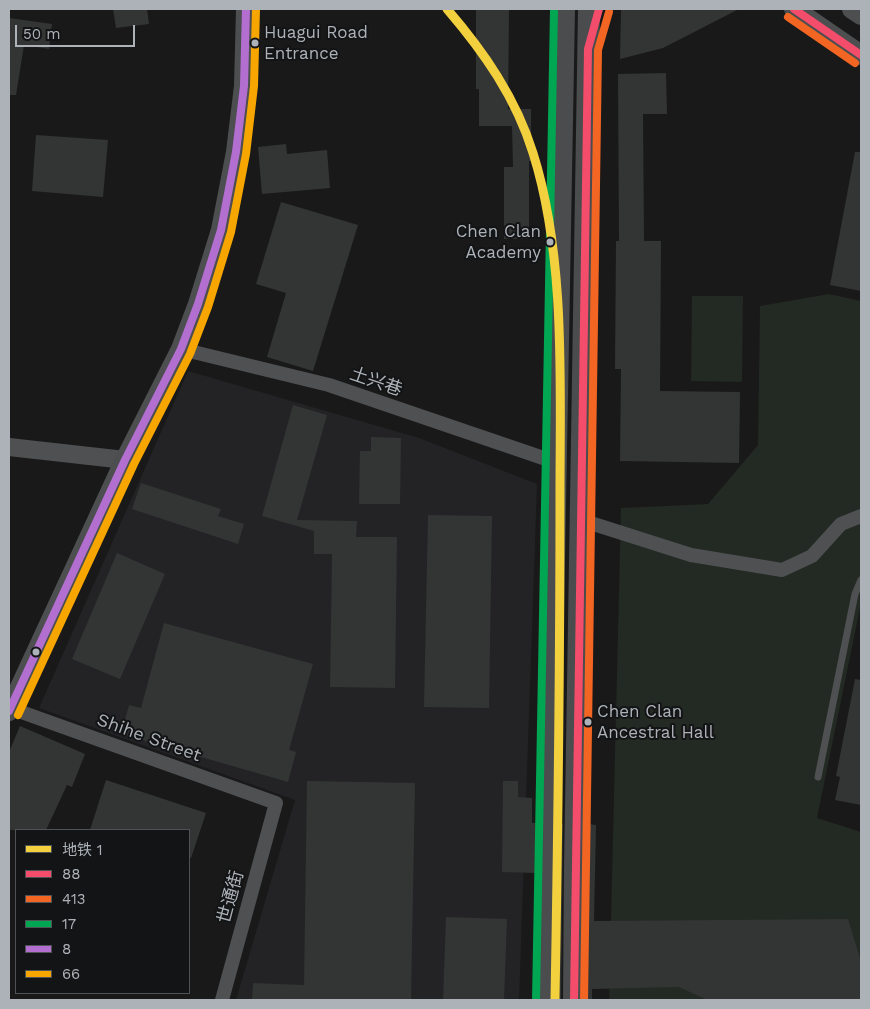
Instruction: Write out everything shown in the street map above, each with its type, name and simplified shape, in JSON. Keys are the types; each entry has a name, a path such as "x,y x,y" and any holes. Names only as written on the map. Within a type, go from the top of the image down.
{"main road":[{"path":"10,709 125,460 180,349 213,261 236,152 244,86 246,9"},
{"path":"546,1000 564,9"},
{"path":"574,1000 574,868 589,9"},
{"path":"588,49 599,9"},
{"path":"794,9 861,55"},
{"path":"852,9 861,15"}],"street":[{"name":"土兴巷","path":"180,349 329,386 555,462"},
{"path":"9,447 125,460"},
{"path":"581,520 692,555 782,570 812,556 841,524 861,516"},
{"name":"Shihe Street","path":"10,709 276,803"},
{"name":"世通街","path":"222,1000 276,803"}],"lane":[{"path":"818,777 854,594 861,580"}],"shaded area":[{"path":"829,294 861,301 861,603 817,818 861,832 861,1000 609,1000 621,508 708,504 758,445 760,306"},
{"path":"692,296 743,296 742,382 691,381"},
{"path":"188,371 419,438 537,484 519,1000 236,1000 295,800 39,708"}],"building":[{"path":"113,9 147,9 149,24 116,28"},
{"path":"476,9 509,9 508,109 531,109 529,239 504,239 504,167 513,167 512,126 479,126 479,89 476,89"},
{"path":"621,9 739,9 663,48 620,59"},
{"path":"9,18 52,24 49,49 24,45 16,95 9,95"},
{"path":"666,73 667,114 643,114 644,241 661,241 660,391 740,392 739,463 620,461 621,369 615,369 616,241 619,241 618,74"},
{"path":"36,135 108,140 103,197 32,191"},
{"path":"286,144 287,154 327,150 330,188 262,194 258,147"},
{"path":"855,152 861,152 861,291 830,285"},
{"path":"281,202 358,225 313,371 267,357 286,293 256,284"},
{"path":"293,405 327,415 297,520 357,521 356,537 397,537 395,688 330,687 332,554 314,554 314,531 262,516"},
{"path":"371,437 401,438 400,504 359,504 360,451 371,451"},
{"path":"141,483 221,509 218,516 244,524 238,544 132,509"},
{"path":"428,515 492,516 489,708 424,707"},
{"path":"117,553 165,574 120,679 72,659"},
{"path":"164,623 313,664 289,750 296,752 288,782 121,734 129,705 141,708"},
{"path":"855,679 861,680 861,805 835,800 840,777 836,776"},
{"path":"20,726 85,754 72,787 67,785 46,829 9,830 9,752"},
{"path":"106,780 206,813 191,858 190,829 90,829"},
{"path":"307,781 415,783 411,1000 252,1000 253,983 304,985"},
{"path":"503,781 518,781 518,797 532,798 532,823 536,823 535,873 502,872"},
{"path":"562,824 561,1000 559,1000"},
{"path":"589,824 596,825 594,921 848,919 861,961 861,1000 707,1000 679,987 592,989 592,1000 587,1000"},
{"path":"446,917 507,919 504,1000 443,1000"}],"metro line":[{"name":"1","path":"447,9 498,76 518,113 533,153 544,193 556,278 559,322 560,409 555,1000"}],"transit line":[{"name":"8","path":"9,711 125,460 181,349 198,304 221,230 236,152 244,86 246,9"},
{"name":"66","path":"18,715 134,464 190,354 208,307 231,232 246,154 254,86 256,9"},
{"name":"17","path":"536,1000 554,9"},
{"name":"88","path":"574,1000 588,49 599,9"},
{"name":"88","path":"794,9 861,55"},
{"name":"413","path":"584,1000 598,50 609,12"},
{"name":"413","path":"788,17 855,63"}],"place":[{"name":"Huagui Road Entrance","path":"255,43"},
{"name":"Chen Clan Academy","path":"550,242"},
{"name":"Chen Clan Ancestral Hall","path":"588,722"}]}
